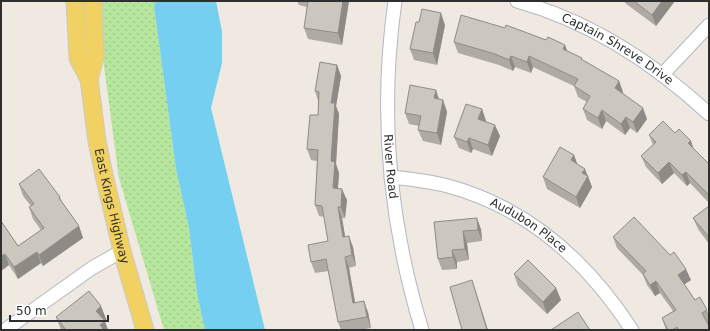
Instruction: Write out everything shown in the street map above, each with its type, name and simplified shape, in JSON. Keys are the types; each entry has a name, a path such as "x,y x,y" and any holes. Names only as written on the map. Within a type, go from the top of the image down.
{"main road":[{"name":"East Kings Highway","path":"75,1 78,58 89,79 98,148 122,251 145,330"},
{"name":"East Kings Highway","path":"89,79 96,57 93,1"}],"street":[{"name":"River Road","path":"395,1 391,29 387,86 388,142 401,251 422,330"},
{"name":"Captain Shreve Drive","path":"517,1 572,21 616,43 662,74 709,114"},
{"path":"662,74 709,25"},
{"name":"Audubon Place","path":"391,177 428,182 465,191 508,209 538,228 567,251 596,281 610,298 632,330"},
{"path":"5,330 92,268 122,251"}],"green space":[{"path":"101,1 156,1 154,6 176,169 189,228 197,294 205,330 164,330 119,178 103,59"}],"water":[{"path":"156,1 216,1 222,32 222,63 211,108 265,330 205,330 197,294 189,228 176,169 154,6"}],"building":[{"path":"308,1 343,1 338,33 304,28"},
{"path":"634,1 662,1 652,15"},
{"path":"422,9 441,13 433,53 410,49 416,22 419,22"},
{"path":"461,15 505,28 506,25 546,40 548,37 565,45 563,49 582,58 581,59 619,81 615,88 643,108 633,122 626,117 621,124 602,110 598,118 583,109 590,96 574,86 578,79 529,56 527,62 511,56 509,60 495,54 454,42"},
{"path":"320,62 337,65 331,103 335,103 331,161 335,162 333,188 342,189 341,207 338,207 343,237 349,236 352,255 345,257 353,303 364,301 367,317 338,322 326,259 311,262 308,245 328,241 322,206 315,205 318,150 307,149 310,115 318,115 319,92 315,91"},
{"path":"410,85 436,90 434,98 443,100 437,133 418,130 421,116 405,113"},
{"path":"466,104 482,109 478,119 495,125 488,145 469,138 467,142 454,137"},
{"path":"663,121 675,133 679,129 691,141 688,143 709,164 709,195 686,172 682,175 669,162 658,173 641,156 656,142 649,135"},
{"path":"560,147 574,155 571,160 585,169 582,173 588,176 576,197 543,177"},
{"path":"39,169 79,226 39,255 37,252 14,267 5,254 1,256 1,221 18,246 44,228 29,207 34,204 19,184"},
{"path":"709,206 709,235 708,236 693,218"},
{"path":"634,217 670,255 674,252 686,269 678,275 695,300 700,297 707,310 702,313 709,326 709,330 679,330 677,327 672,330 668,330 662,318 676,310 656,281 650,285 643,274 646,271 613,237"},
{"path":"477,218 478,230 463,231 465,249 452,250 453,257 438,259 434,222"},
{"path":"528,260 556,288 543,302 514,274"},
{"path":"472,280 487,330 462,330 450,287"},
{"path":"89,291 101,306 96,311 105,321 100,325 104,330 66,330 56,317"},
{"path":"578,312 590,330 551,330"}]}
